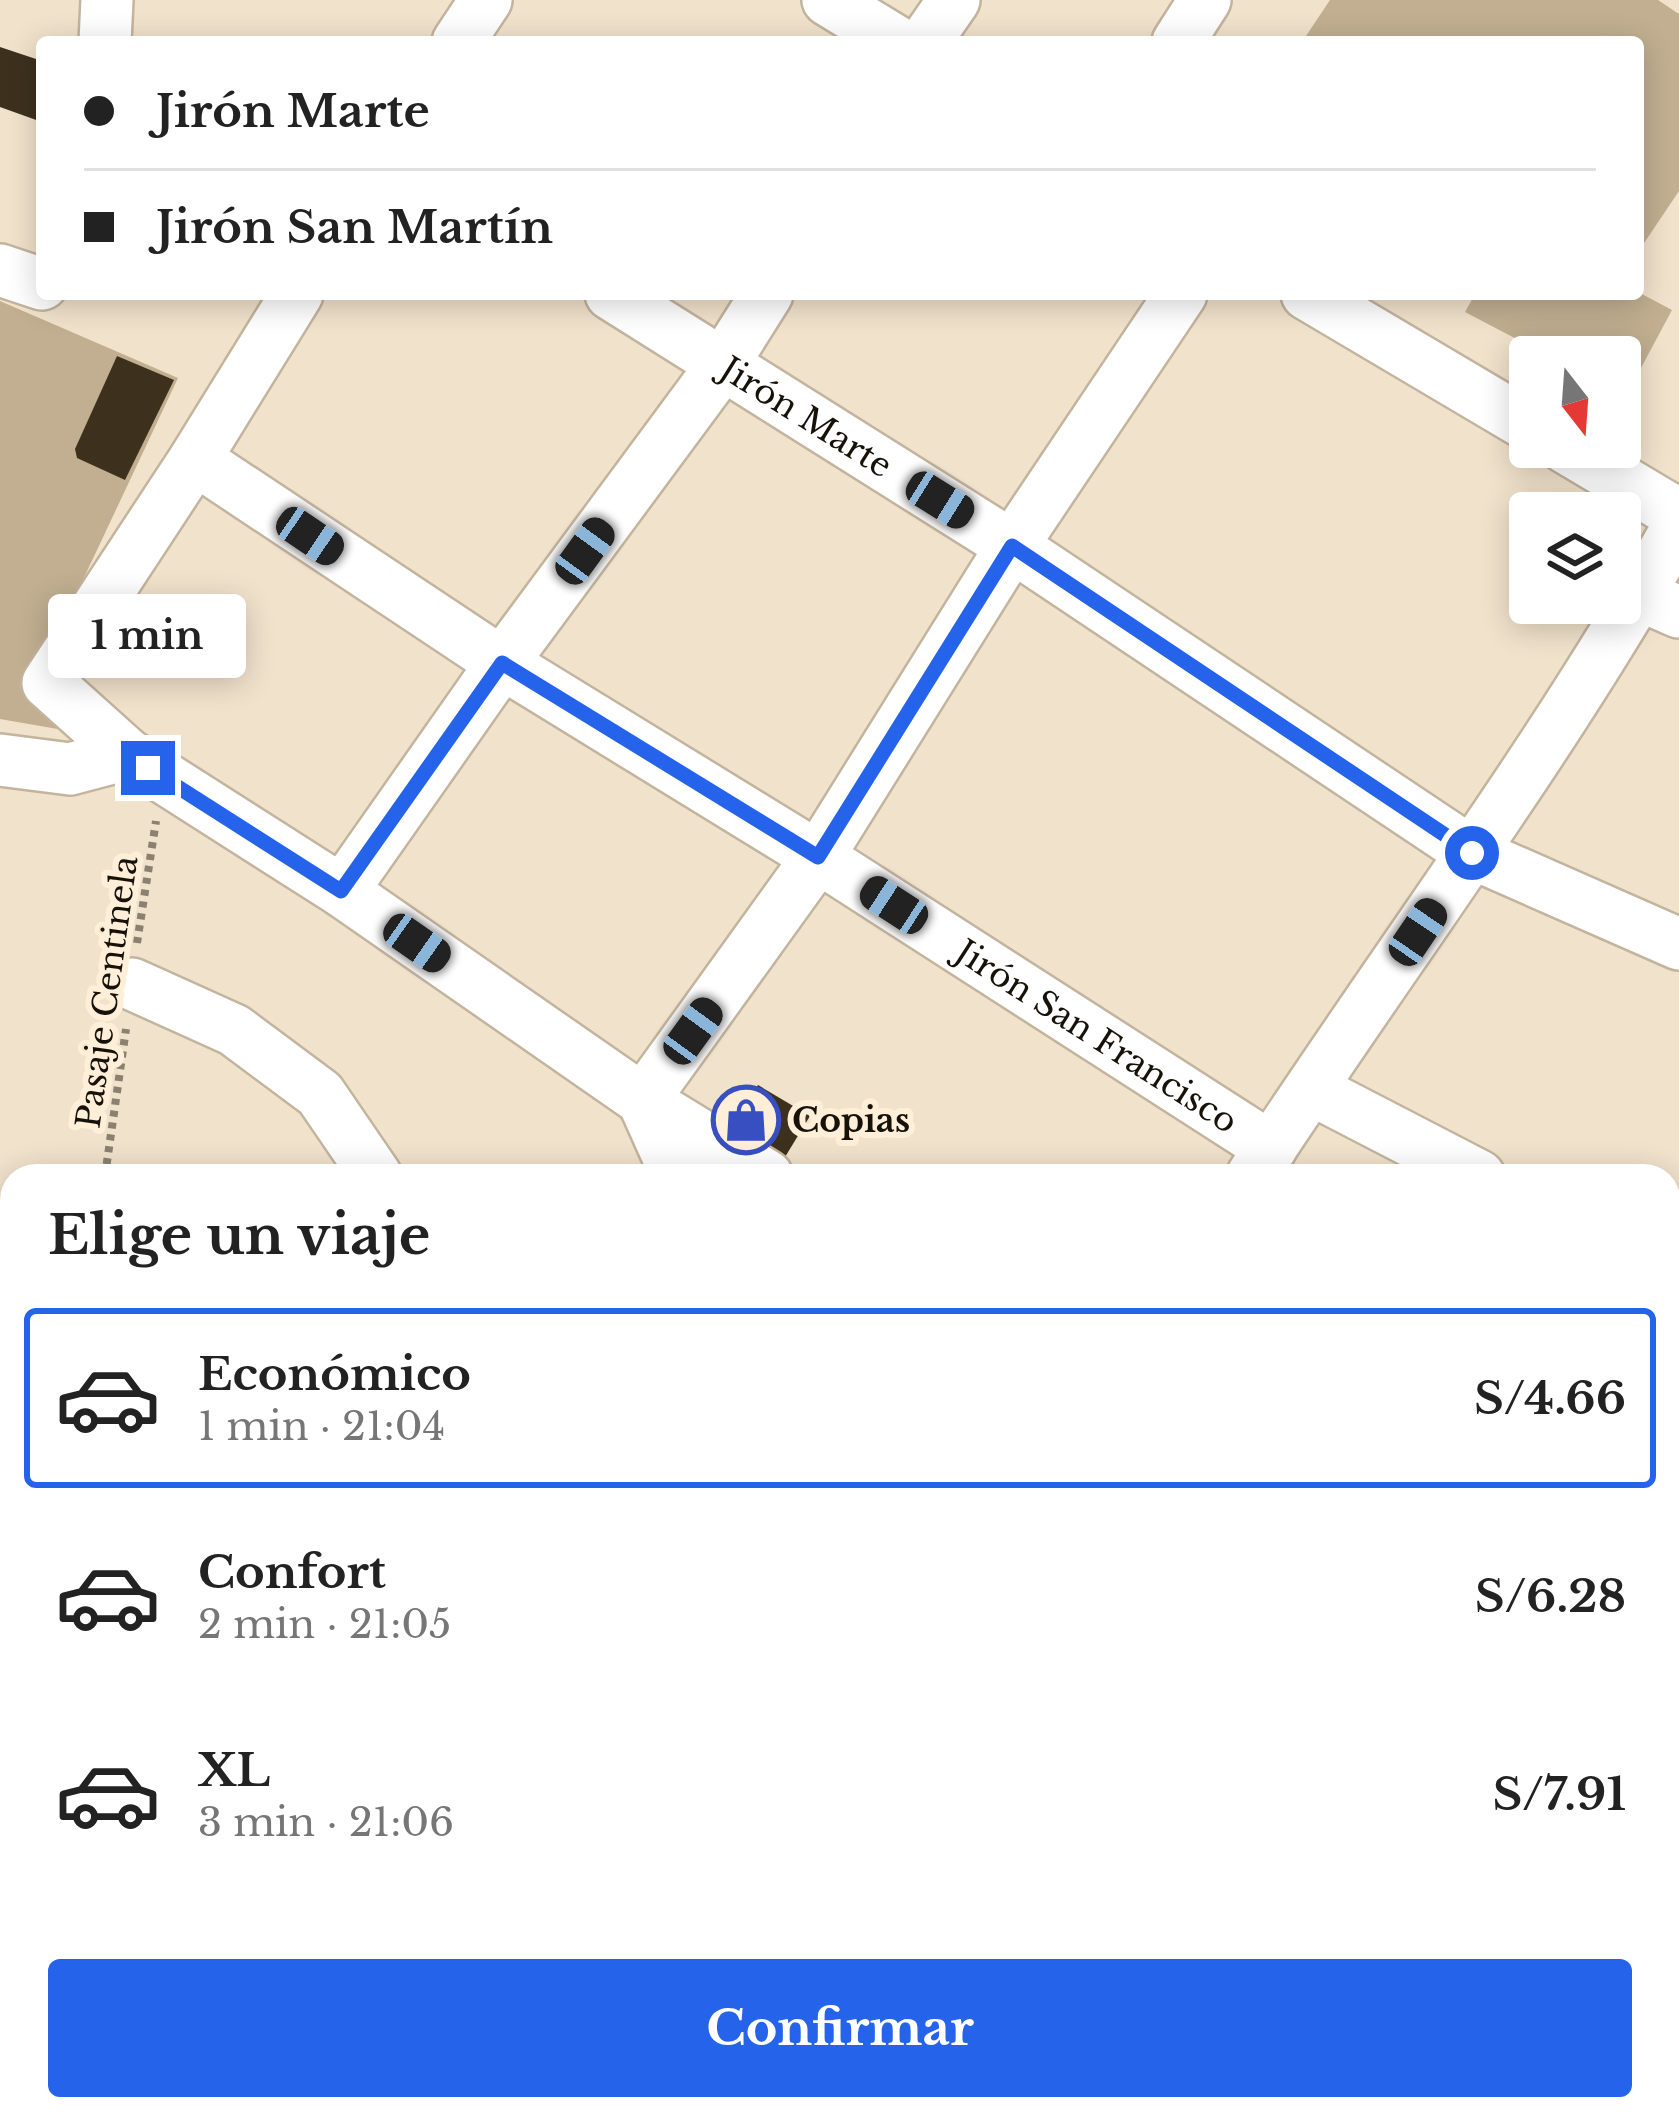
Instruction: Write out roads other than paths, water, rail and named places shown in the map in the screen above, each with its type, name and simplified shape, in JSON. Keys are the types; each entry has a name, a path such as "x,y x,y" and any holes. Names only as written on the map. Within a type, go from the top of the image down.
{"street":[{"path":"105,36 107,0"},
{"path":"462,36 486,0"},
{"path":"828,0 887,36"},
{"path":"930,36 953,0"},
{"path":"1182,36 1205,0"},
{"path":"0,270 36,282"},
{"path":"293,300 48,683 127,754 341,891 643,1100 747,1164"},
{"name":"Jirón Marte","path":"621,300 1012,546 1472,853 1679,944"},
{"path":"341,891 502,663 724,364 763,300"},
{"path":"643,1100 818,857 1012,546 1176,300"},
{"path":"1317,300 1509,414"},
{"name":"Jirón San Francisco","path":"195,459 502,663 818,857 1262,1162"},
{"path":"1601,468 1679,514"},
{"path":"1262,1162 1472,853 1659,603 1679,525"},
{"path":"0,760 70,769 127,754"},
{"path":"132,984 234,1030 320,1094 368,1164"},
{"path":"1311,1089 1456,1164"},
{"path":"643,1100 672,1164"}],"place":[{"name":"Copias","path":"746,1120"}]}
